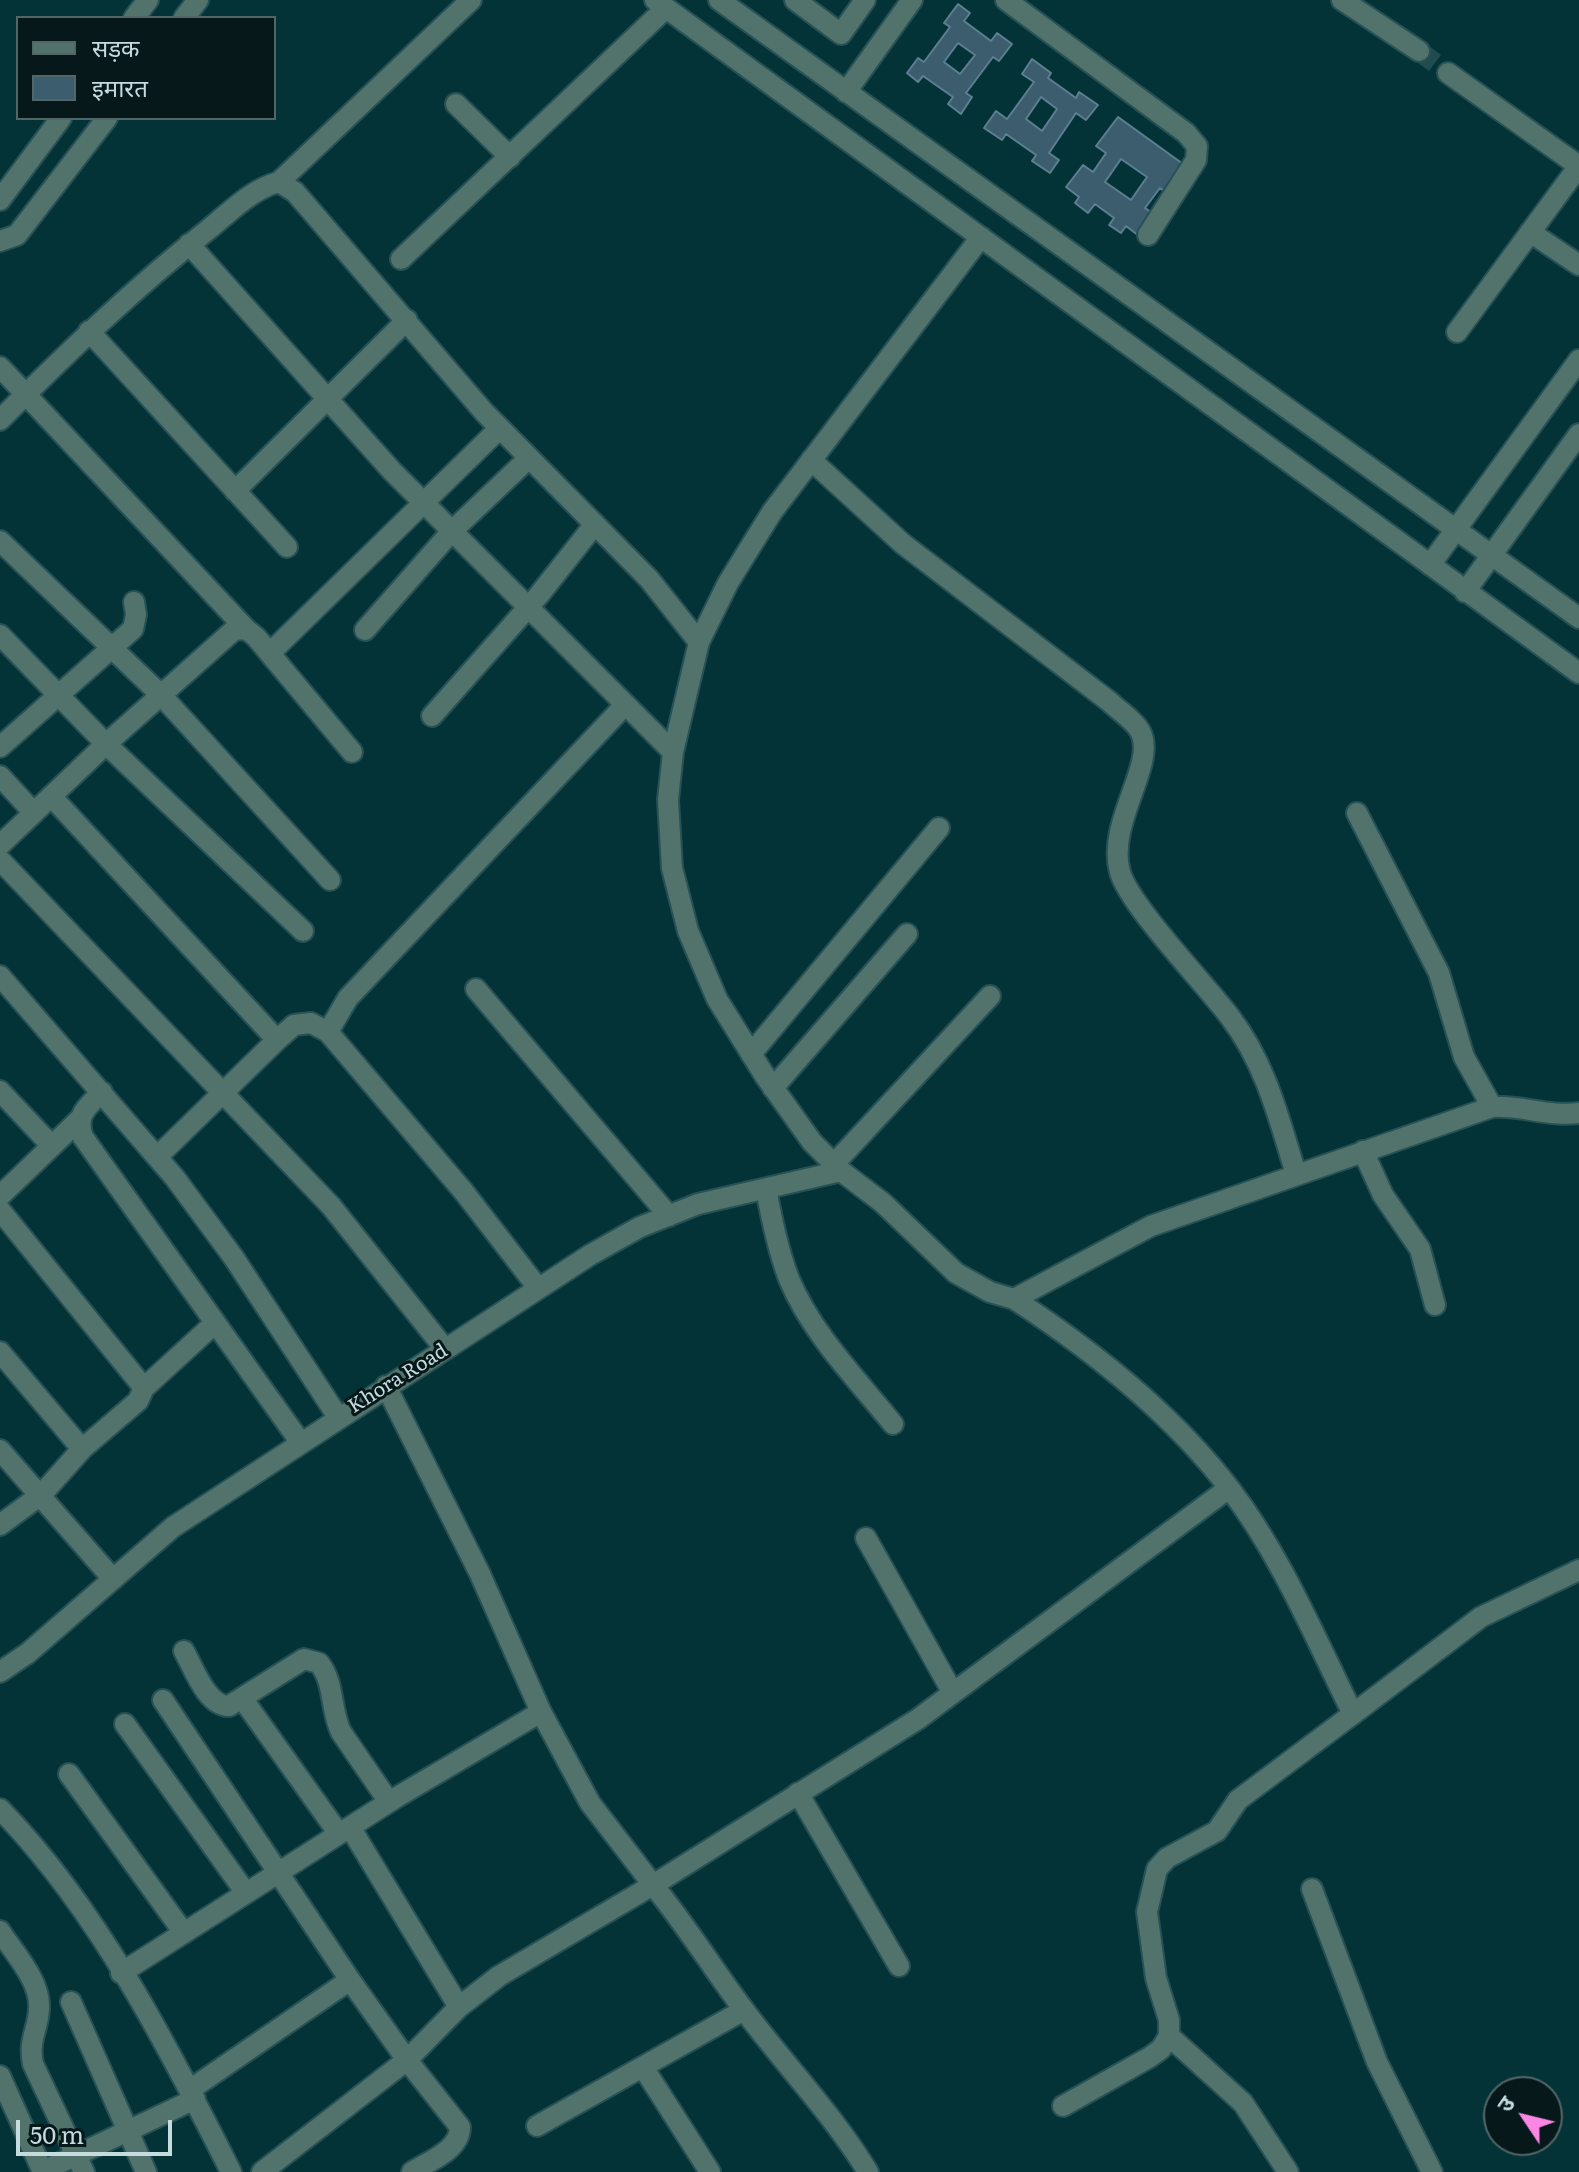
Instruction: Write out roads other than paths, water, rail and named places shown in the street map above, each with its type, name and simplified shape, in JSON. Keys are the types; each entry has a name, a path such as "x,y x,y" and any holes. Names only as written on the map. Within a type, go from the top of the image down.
{"street":[{"path":"136,16 148,0"},
{"path":"186,16 198,0"},
{"path":"0,420 89,331 189,244 261,187 279,182 471,0"},
{"path":"719,0 1579,618"},
{"path":"795,0 841,34 865,0"},
{"path":"846,92 912,0"},
{"path":"1006,0 1186,133 1197,146 1196,160 1148,235"},
{"path":"1342,0 1419,51"},
{"path":"401,259 510,157 661,4 1579,673"},
{"path":"1448,73 1579,166 1457,332"},
{"path":"456,104 510,157"},
{"path":"0,200 60,120"},
{"path":"0,241 17,235 105,120"},
{"path":"279,182 295,192 500,428 649,579 699,642"},
{"path":"1530,232 1579,265"},
{"path":"981,237 772,512 728,583 699,642 673,752 668,800 672,868 688,931 717,999 773,1088 812,1142 838,1168 883,1203 956,1273 990,1292 1014,1299 1052,1324 1111,1371 1170,1425 1229,1488 1275,1557 1353,1714"},
{"path":"189,244 327,400 451,532 673,752"},
{"path":"235,491 407,320"},
{"path":"89,331 287,547"},
{"path":"1430,565 1579,360"},
{"path":"0,367 270,653 352,752"},
{"path":"270,653 500,428"},
{"path":"1465,592 1579,434"},
{"path":"365,630 451,532 529,458"},
{"path":"811,460 903,544 1110,702 1139,728 1145,742 1143,762 1121,818 1117,846 1120,873 1133,896 1232,1019 1255,1055 1296,1174"},
{"path":"432,716 527,609 595,524"},
{"path":"0,541 161,695 330,880"},
{"path":"0,747 60,697 133,629 136,615 134,602"},
{"path":"0,845 106,744 234,630 246,629"},
{"path":"0,635 106,744 303,931"},
{"path":"328,1032 348,998 625,705"},
{"path":"0,776 34,813"},
{"path":"51,796 277,1040"},
{"path":"1357,813 1439,973 1464,1057 1492,1107"},
{"path":"751,1054 939,828"},
{"path":"0,860 331,1206 445,1349"},
{"path":"773,1088 907,934"},
{"path":"0,976 157,1157 234,1258 338,1417"},
{"path":"476,989 669,1216"},
{"path":"838,1168 990,996"},
{"path":"157,1157 294,1025 311,1023 328,1032 464,1192 538,1288"},
{"path":"0,1091 50,1144"},
{"path":"0,1196 50,1144 80,1119 102,1092"},
{"path":"1014,1299 1151,1226 1492,1107 1579,1113"},
{"path":"80,1119 83,1137 301,1443"},
{"path":"1363,1151 1383,1195 1420,1249 1435,1305"},
{"name":"Khora Road","path":"0,1672 28,1653 173,1527 538,1288 640,1227 698,1204 766,1189 838,1168"},
{"path":"766,1189 776,1239 790,1279 808,1315 893,1424"},
{"path":"0,1210 144,1388"},
{"path":"0,1525 42,1494 82,1449 138,1401 144,1388 215,1323"},
{"path":"0,1352 82,1449"},
{"path":"386,1386 480,1574 541,1712 590,1803 692,1932 744,2010 841,2129 868,2172"},
{"path":"0,1450 42,1494 113,1579"},
{"path":"262,2172 407,2060 459,2007 499,1976 653,1885 953,1693 1229,1488"},
{"path":"866,1538 953,1693"},
{"path":"1063,2106 1150,2057 1161,2049 1169,2036 1169,2020 1156,1978 1147,1912 1157,1869 1167,1858 1217,1831 1238,1800 1481,1617 1579,1570"},
{"path":"184,1651 212,1700 220,1706 229,1706 304,1659 319,1663 332,1690 335,1720 341,1732 389,1802"},
{"path":"242,1698 344,1831 459,2007"},
{"path":"163,1700 350,1980 460,2127 460,2136 453,2145 412,2172"},
{"path":"121,1973 389,1802 541,1712"},
{"path":"125,1724 246,1893"},
{"path":"69,1774 184,1933"},
{"path":"798,1793 899,1966"},
{"path":"0,1809 72,1896 193,2094 231,2172"},
{"path":"1312,1889 1377,2062 1432,2172"},
{"path":"0,1931 38,1994 39,2011 29,2046 33,2064 80,2164"},
{"path":"0,2076 43,2172 80,2164 127,2131 193,2094 350,1980"},
{"path":"71,2002 146,2172"},
{"path":"537,2126 744,2010"},
{"path":"1169,2036 1243,2103 1288,2172"},
{"path":"643,2067 710,2172"}],"tunnel":[{"path":"1419,51 1448,73"}]}
